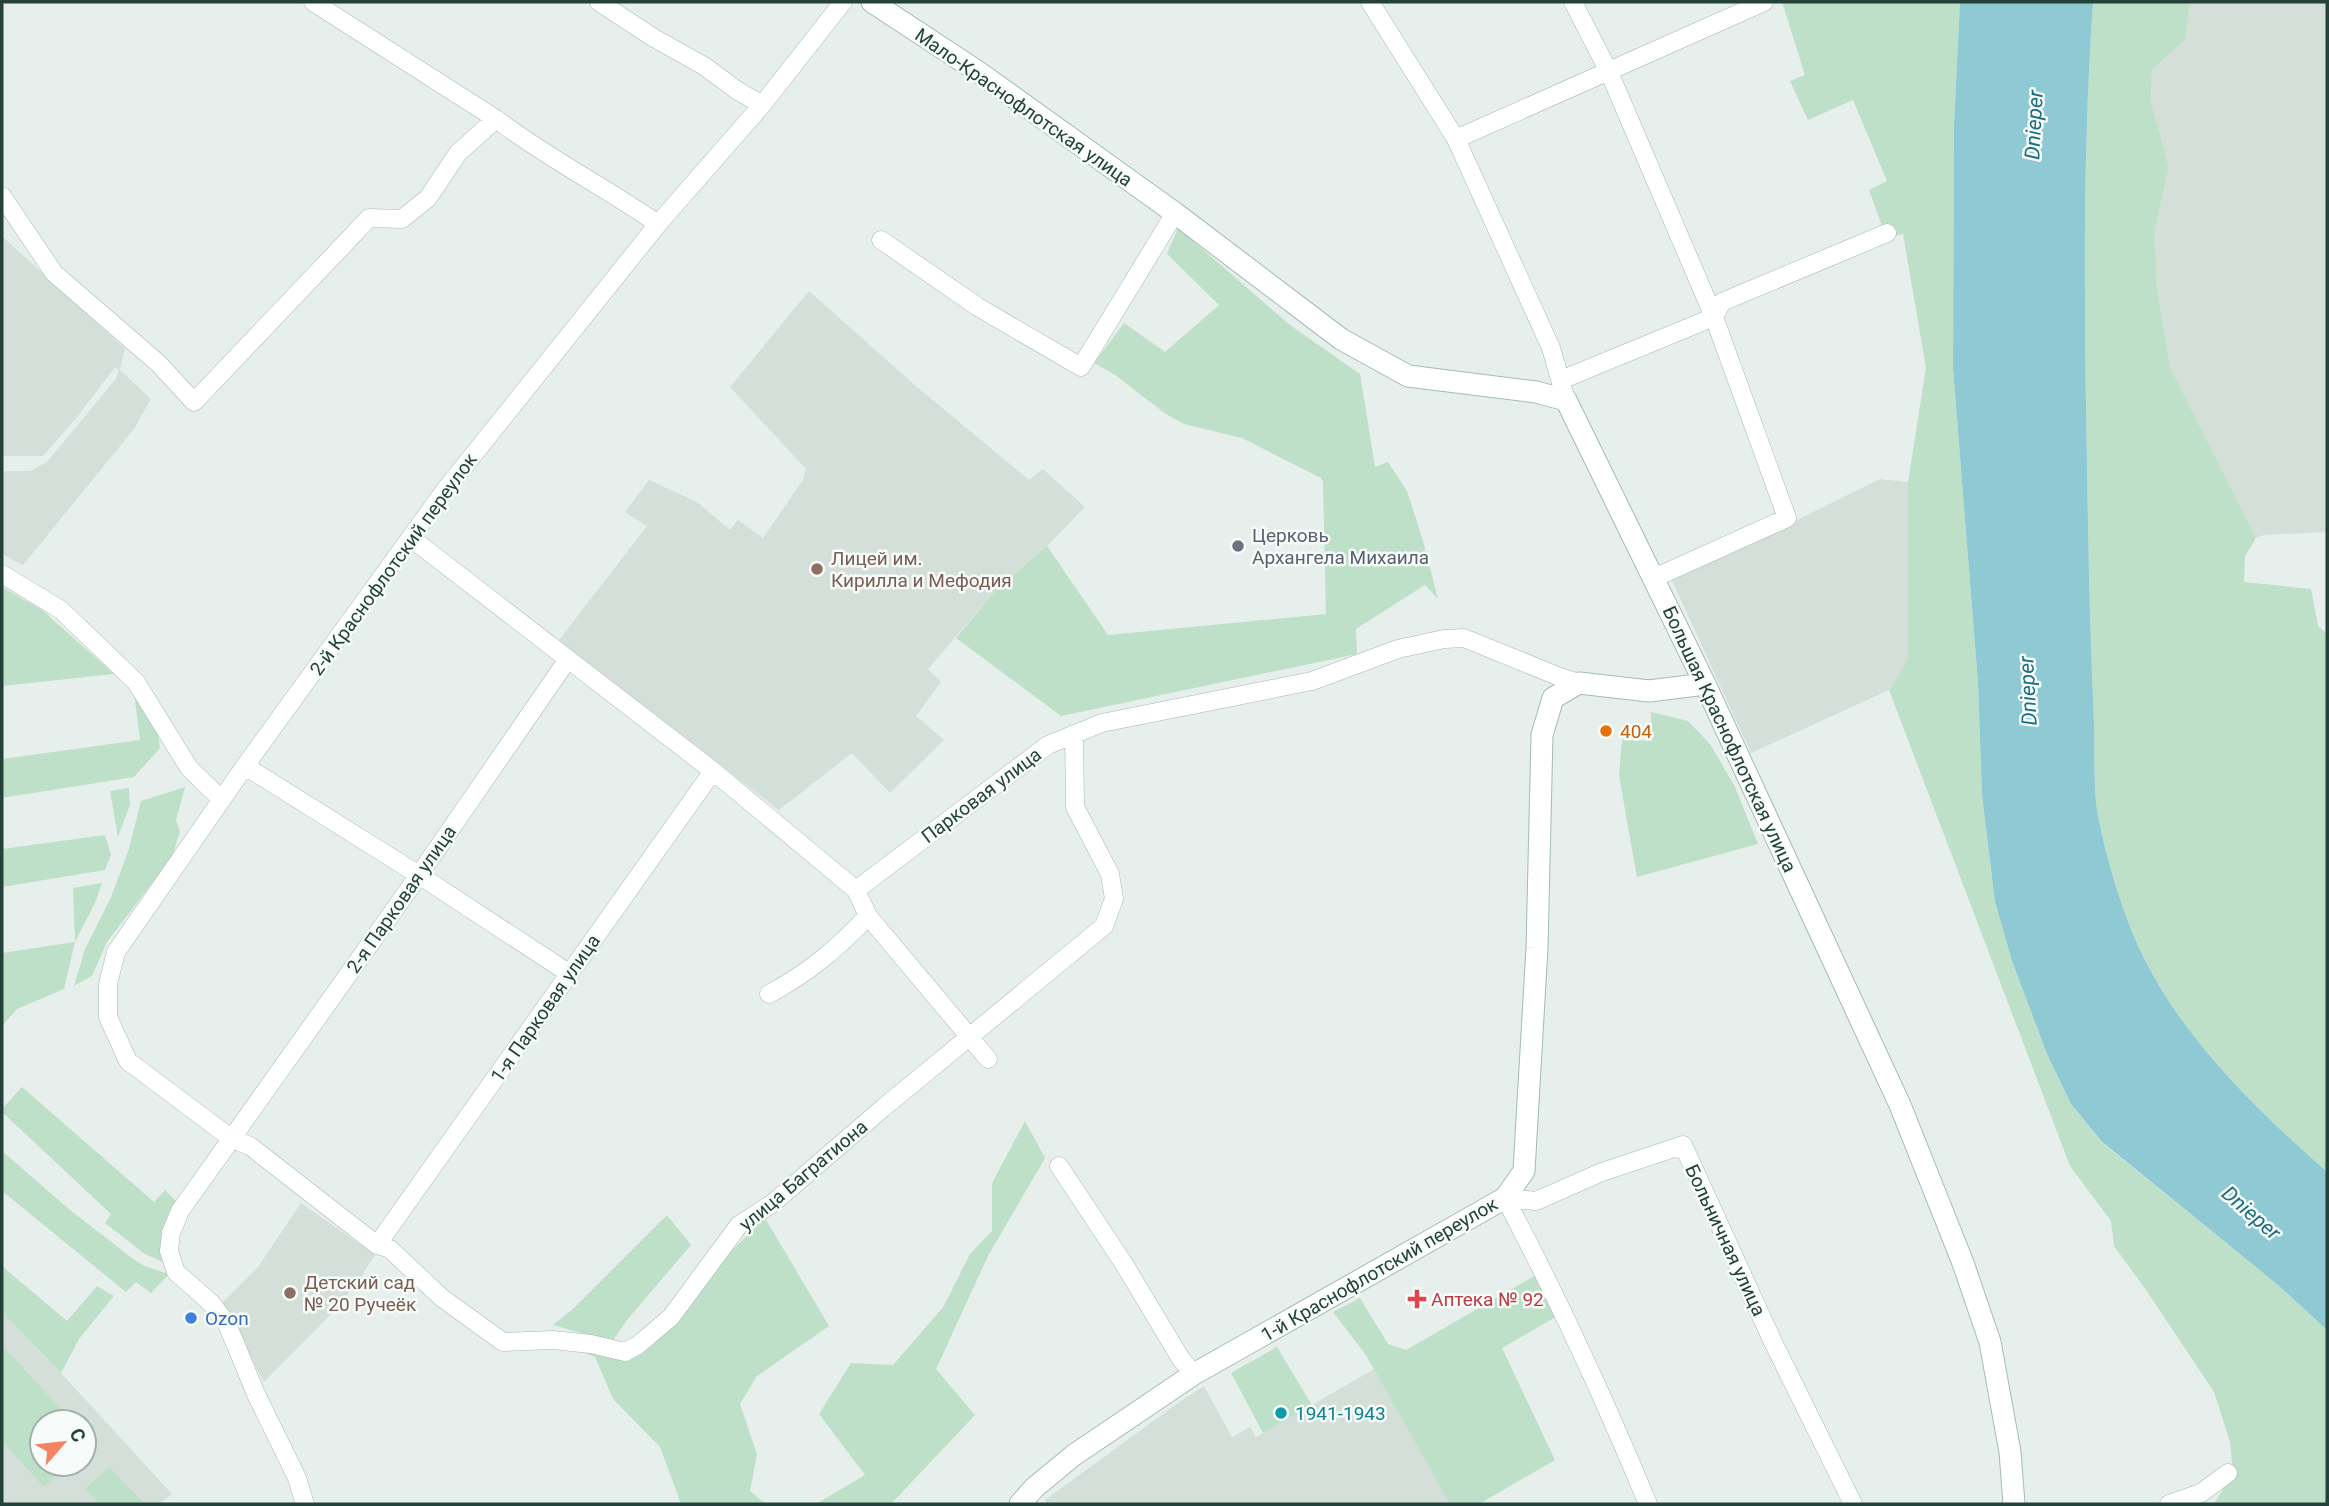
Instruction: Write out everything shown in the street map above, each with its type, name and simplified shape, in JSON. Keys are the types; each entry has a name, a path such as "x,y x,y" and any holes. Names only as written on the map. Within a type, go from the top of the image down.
{"street":[{"path":"313,2 496,119 525,141 630,204 658,224"},
{"path":"599,2 762,105"},
{"name":"2-й Краснофлотский переулок","path":"232,1139 128,1061 108,1017 108,984 116,952 221,799 444,490 658,224 762,105 843,2"},
{"name":"Мало-Краснофлотская улица","path":"872,2 977,71 1175,213 1341,339 1408,376 1536,392 1563,390"},
{"name":"Большая Краснофлотская улица","path":"1370,2 1456,139 1551,348 1563,390 1705,684 1900,1105 1963,1263 1990,1342 2010,1452 2014,1504"},
{"path":"1573,2 1609,72 1714,317 1787,519 1654,578"},
{"path":"1456,139 1764,2"},
{"path":"2,196 54,273 159,364 194,402 369,218 402,219 428,198 458,153 496,119"},
{"path":"881,240 978,307 1081,367 1175,213"},
{"path":"1563,390 1714,317 1722,302 1886,233"},
{"path":"411,538 713,771 856,890 868,916 988,1059"},
{"path":"2,575 61,610 136,682 189,768 221,799"},
{"name":"Парковая улица","path":"856,890 1048,745 1102,723 1312,681 1398,649 1444,639 1464,638 1580,683 1649,691 1705,684"},
{"name":"2-я Парковая улица","path":"232,1139 568,659"},
{"name":"1-й Краснофлотский переулок","path":"1020,1504 1034,1488 1073,1455 1194,1374 1505,1198 1524,1171 1537,947 1542,735 1553,698 1580,683"},
{"name":"улица Багратиона","path":"232,1139 250,1146 377,1245 390,1249 442,1298 503,1342 553,1340 590,1344 625,1352 638,1345 671,1317 739,1225 773,1203 1104,926 1114,899 1110,874 1074,807 1074,734"},
{"path":"245,766 570,974"},
{"name":"1-я Парковая улица","path":"377,1245 713,771"},
{"path":"769,994 800,978 842,943 868,916"},
{"path":"232,1139 180,1211 169,1251 176,1272 211,1303 227,1324 256,1394 297,1478 305,1504"},
{"name":"Больничная улица","path":"1505,1198 1536,1201 1602,1172 1683,1145 1772,1340 1853,1504"},
{"path":"1059,1166 1124,1264 1181,1359 1194,1374"},
{"path":"1505,1198 1608,1408 1648,1504"},
{"path":"2169,1504 2201,1493 2228,1473"}],"shaded area":[{"path":"2190,2 2327,2 2327,532 2264,535 2256,538 2170,367 2157,289 2155,229 2169,167 2151,102 2152,70 2185,40"},
{"path":"2,236 125,349 120,370 151,399 134,429 23,565 2,554 2,471 30,471 47,462 116,379 119,370 115,367 43,456 2,456"},
{"name":"Лицей им. Кирилла и Мефодия","path":"809,291 917,387 1029,480 1043,469 1085,507 1047,546 994,592 928,669 941,682 916,716 944,740 890,793 852,753 779,810 559,640 647,526 625,512 649,480 697,502 730,530 738,520 763,538 803,480 806,469 730,387"},
{"path":"1880,479 1908,482 1908,659 1889,690 1751,753 1669,574 1799,519"},
{"name":"Детский сад № 20 Ручеёк","path":"301,1203 375,1255 334,1311 264,1382 222,1303 258,1267"},
{"path":"2,1312 93,1408 28,1408 28,1478 98,1478 98,1413 172,1494 159,1504 2,1504"},
{"path":"1376,1368 1451,1504 1047,1504 1045,1500 1204,1386 1232,1437 1250,1427 1256,1437"}],"green space":[{"path":"1782,2 1960,2 1954,124 1953,368 1978,683 1982,795 1995,902 2012,961 2047,1054 2071,1104 2102,1143 2278,1285 2327,1330 2327,1504 2214,1504 2233,1473 2230,1442 2214,1392 2114,1246 2111,1221 2070,1166 1889,690 1908,659 1908,482 1926,368 1903,234 1891,237 1883,229 1869,190 1887,181 1853,100 1808,120 1790,81 1805,75"},
{"path":"2093,2 2190,2 2185,40 2152,70 2151,102 2169,167 2155,229 2157,289 2170,367 2256,538 2245,556 2244,582 2311,589 2318,626 2327,634 2327,1172 2267,1117 2211,1058 2163,992 2143,957 2127,919 2098,816 2090,597 2085,327 2085,197"},
{"path":"1178,228 1290,325 1360,374 1375,467 1388,462 1407,491 1438,599 1425,585 1356,629 1357,654 1061,716 956,638 994,592 1047,546 1108,635 1326,614 1321,478 1242,438 1184,424 1094,363 1124,323 1165,352 1219,305 1167,254"},
{"path":"2,587 42,610 114,674 2,686"},
{"path":"133,685 157,726 160,748 134,777 2,798 2,759 140,740"},
{"path":"1651,712 1688,721 1710,744 1735,787 1758,844 1637,877 1619,776 1622,740 1652,741"},
{"path":"185,787 176,820 180,831 172,857 107,942 92,976 74,986 85,949 111,897 129,849 141,801"},
{"path":"129,788 130,805 118,837 110,791"},
{"path":"105,835 111,855 105,870 2,887 2,849"},
{"path":"102,883 95,903 75,942 73,888"},
{"path":"75,942 64,989 17,1009 2,1026 2,953"},
{"path":"22,1087 154,1202 165,1190 176,1201 161,1239 165,1263 145,1254 105,1223 111,1214 2,1112"},
{"path":"1025,1121 1045,1158 988,1256 936,1369 975,1415 891,1504 816,1504 865,1475 819,1414 851,1363 893,1365 944,1306 970,1254 992,1231 992,1183"},
{"path":"2,1151 70,1210 132,1258 144,1266 169,1274 151,1293 136,1282 126,1292 2,1191"},
{"path":"667,1215 691,1245 627,1320 612,1342 553,1325 574,1308"},
{"path":"765,1218 829,1326 757,1376 740,1404 757,1454 750,1491 766,1504 681,1504 660,1447 613,1399 595,1357 572,1348 624,1356"},
{"path":"2,1266 67,1321 97,1286 114,1296 79,1339 61,1373 2,1312"},
{"path":"1536,1275 1556,1317 1502,1348 1555,1460 1479,1504 1450,1504 1366,1355 1333,1312 1360,1298 1388,1344 1406,1350"},
{"path":"1277,1347 1312,1405 1263,1433 1231,1373"},
{"path":"5,1348 60,1408 28,1408 28,1469 2,1441 2,1351"},
{"path":"109,1467 145,1504 99,1504 85,1489"},
{"path":"36,1478 54,1478 44,1487"}],"water":[{"name":"Dnieper","path":"1960,2 2093,2 2085,197 2085,327 2096,805 2127,919 2143,957 2163,992 2211,1058 2267,1117 2327,1172 2327,1330 2278,1285 2102,1142 2071,1104 2047,1054 2012,961 1995,902 1982,795 1978,683 1953,368 1954,124"}],"place":[{"name":"Церковь Архангела Михаила","path":"1238,546"},
{"name":"Лицей им. Кирилла и Мефодия","path":"817,569"},
{"name":"404","path":"1606,731"},
{"name":"Детский сад № 20 Ручеёк","path":"290,1293"},
{"name":"Аптека № 92","path":"1417,1299"},
{"name":"Ozon","path":"191,1318"},
{"name":"1941-1943","path":"1281,1413"}]}
